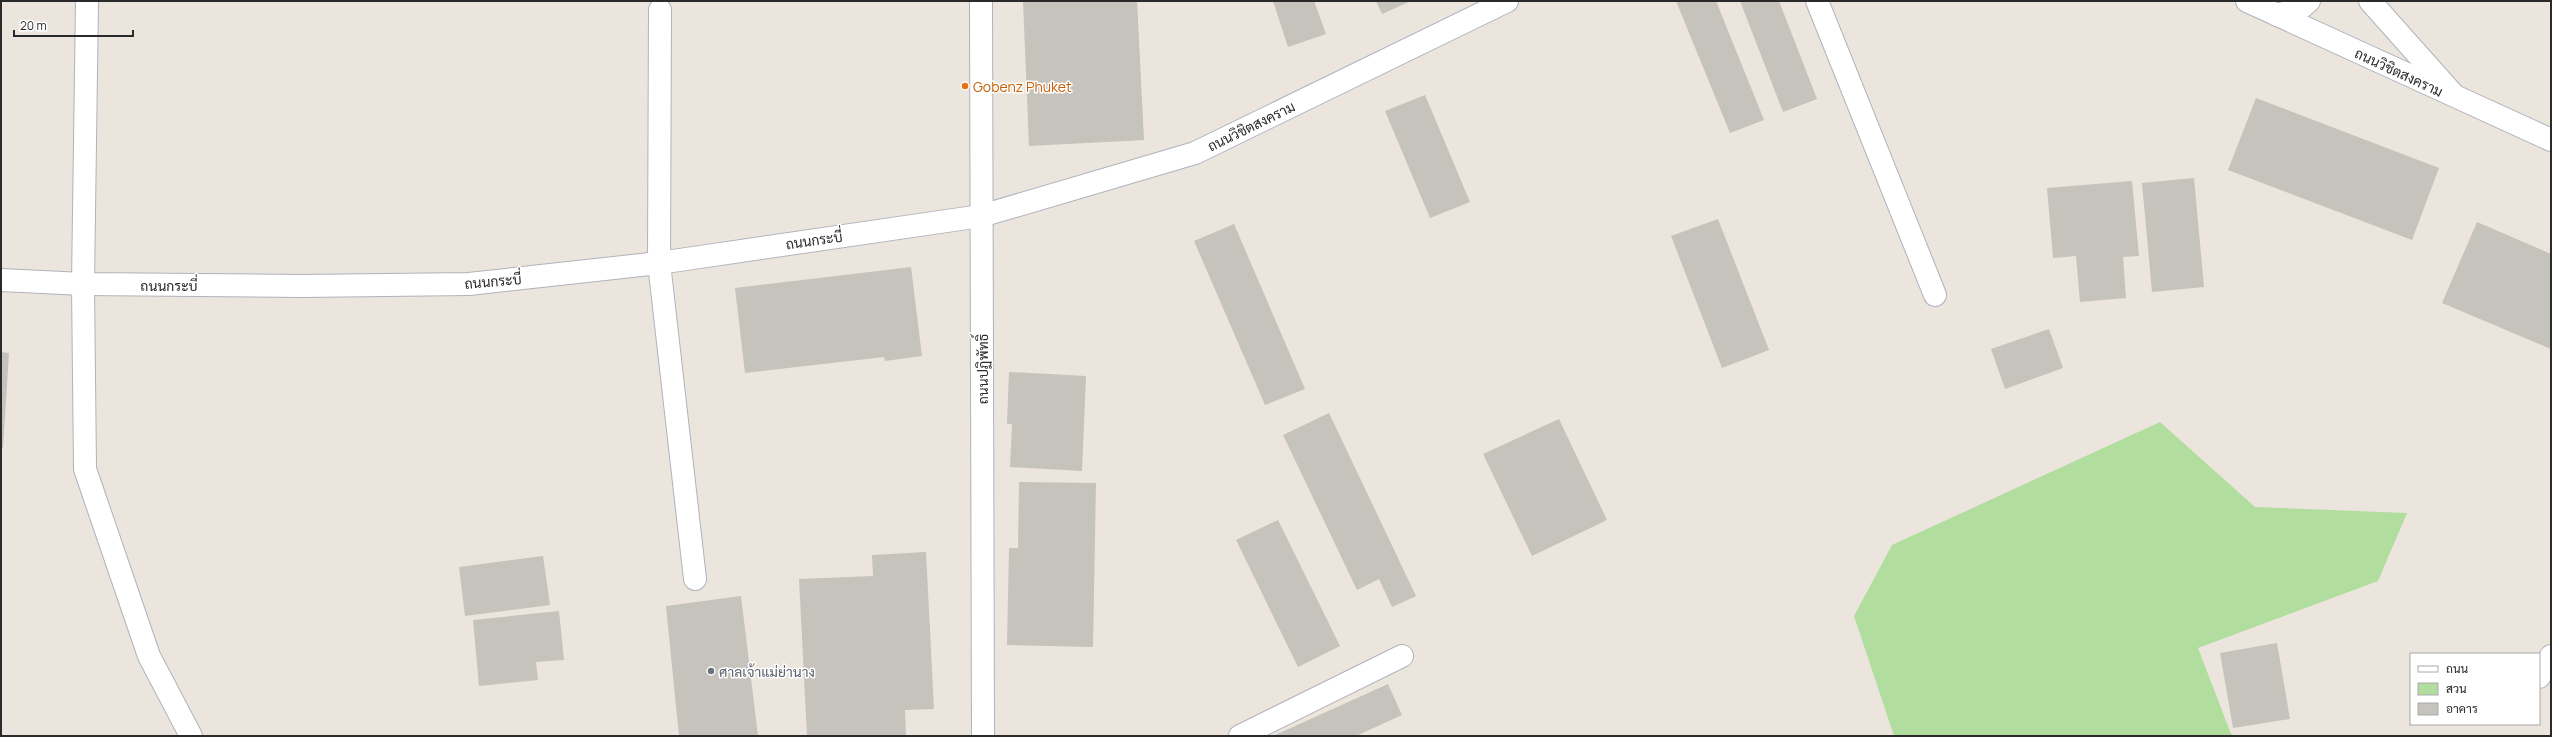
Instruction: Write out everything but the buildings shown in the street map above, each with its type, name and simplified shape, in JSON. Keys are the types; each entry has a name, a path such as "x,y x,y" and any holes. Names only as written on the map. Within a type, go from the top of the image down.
{"street":[{"path":"87,1 83,284 85,469 149,656 191,736"},
{"name":"ถนนปฏิพัทธิ์","path":"981,1 983,736"},
{"name":"ถนนวิชิตสงคราม","path":"981,216 1195,153 1508,1"},
{"path":"1817,1 1935,295"},
{"name":"ถนนวิชิตสงคราม","path":"2247,1 2457,99 2551,140"},
{"path":"2277,15 2301,8 2309,1"},
{"path":"2370,1 2457,99"},
{"path":"660,10 659,263 695,579"},
{"name":"ถนนกระบี่","path":"1,280 83,284 302,286 469,284 659,263 981,216"},
{"path":"1240,736 1402,656"},
{"path":"2540,676 2551,656"}],"green space":[{"path":"2160,422 2255,507 2407,513 2378,581 2198,648 2231,734 2237,736 1894,736 1854,616 1892,545"}],"place":[{"name":"Gobenz Phuket","path":"965,86"},
{"name":"ศาลเจ้าแม่ย่านาง","path":"711,671"}]}
